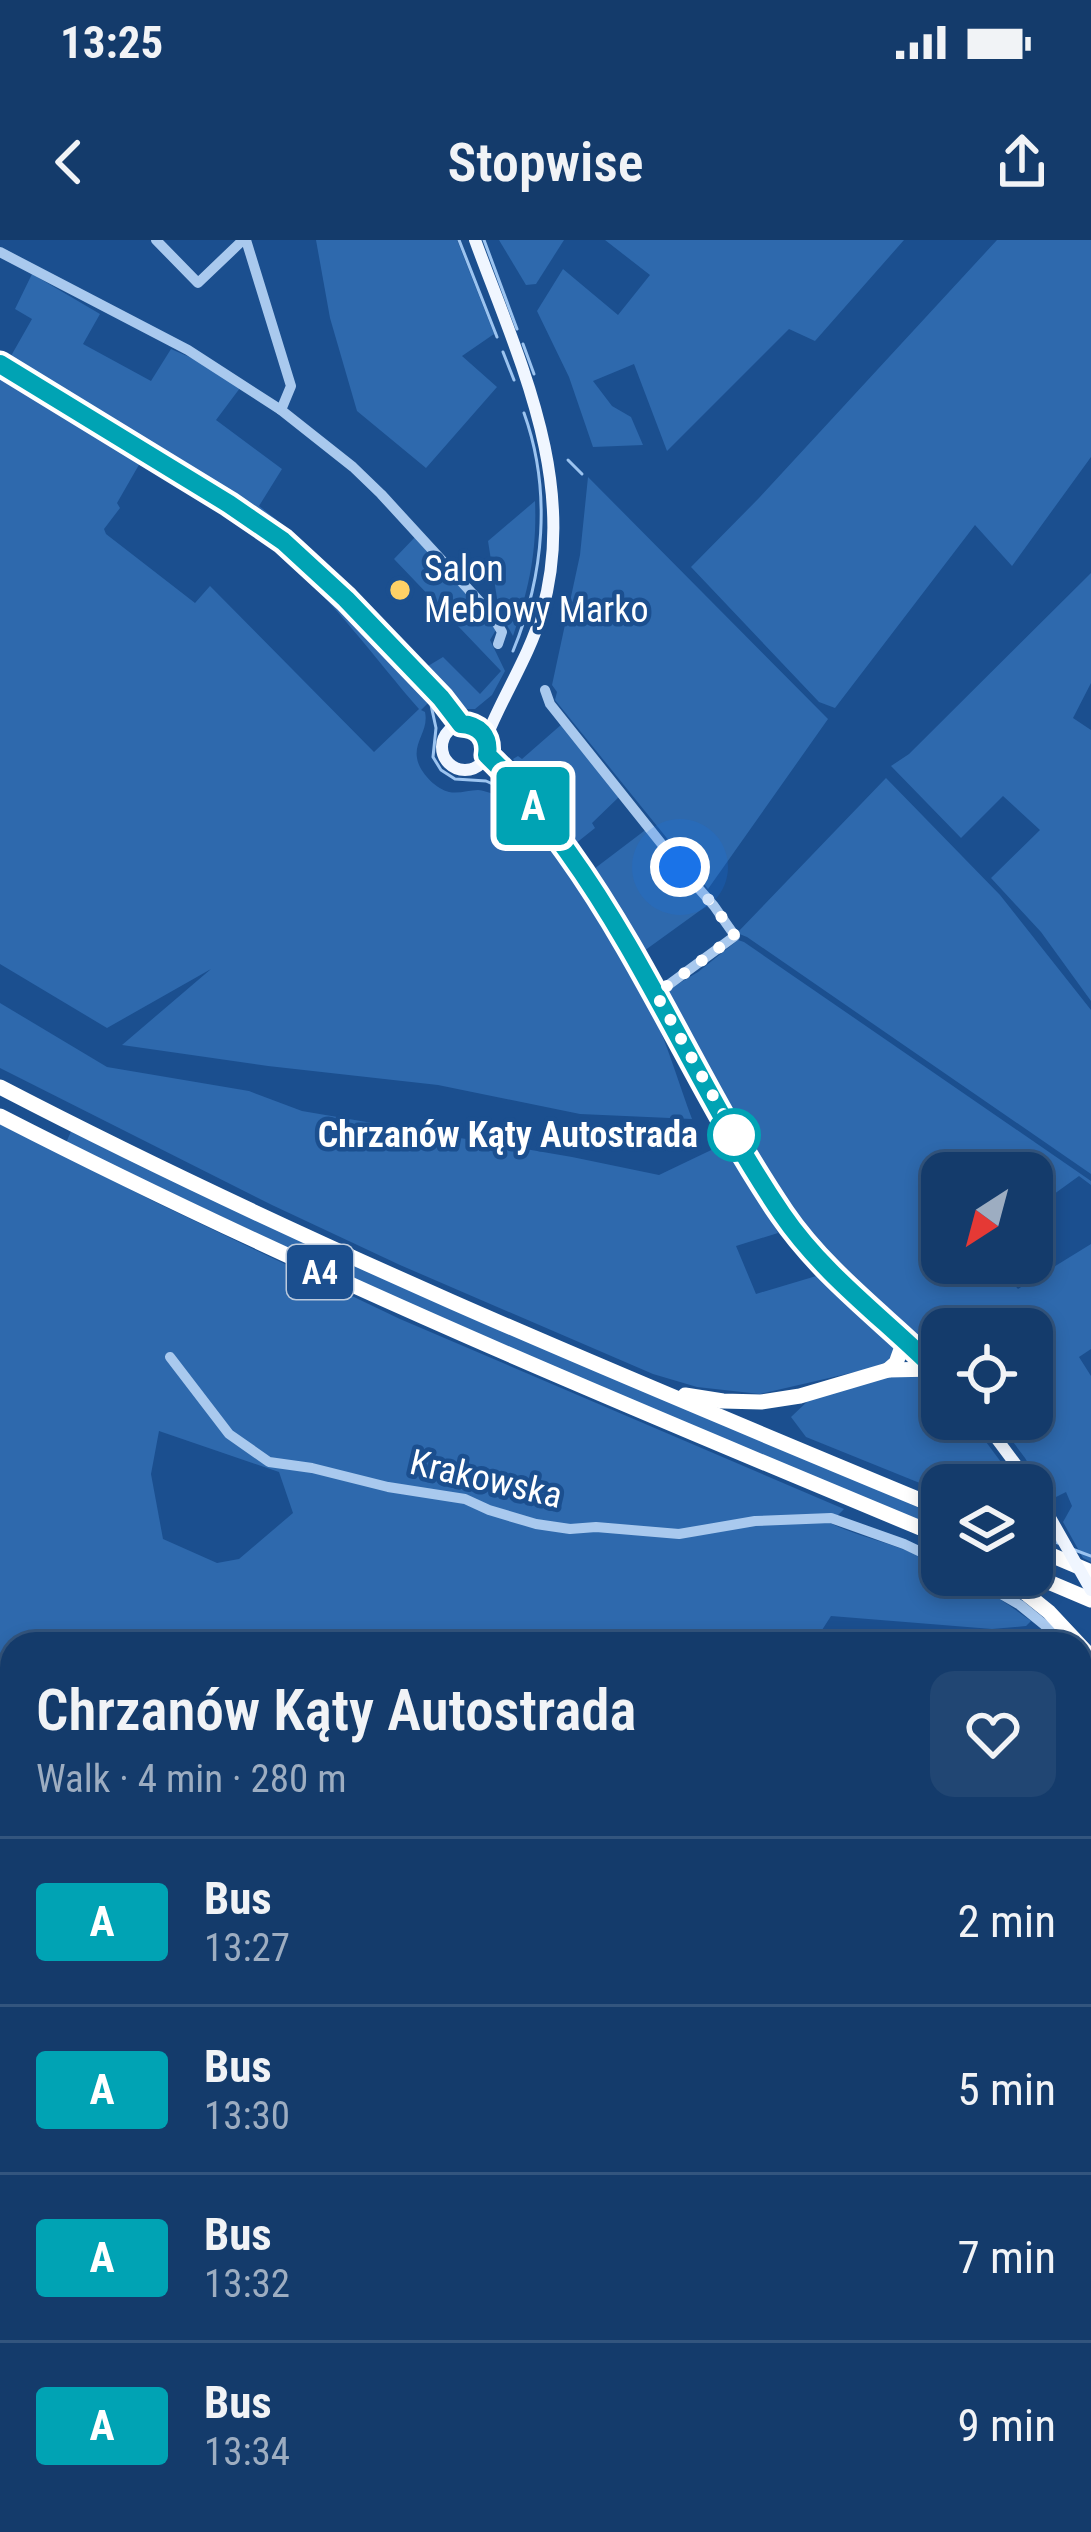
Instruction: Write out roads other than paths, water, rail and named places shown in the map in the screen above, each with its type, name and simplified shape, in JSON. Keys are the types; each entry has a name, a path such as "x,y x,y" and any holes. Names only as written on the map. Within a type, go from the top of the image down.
{"highway":[{"name":"A4","path":"0,1087 350,1258 921,1500"},
{"name":"A4","path":"0,1116 175,1204 399,1307 921,1528"},
{"path":"888,1370 896,1363 904,1341"},
{"path":"661,1391 761,1402 800,1396 888,1370 921,1372"},
{"path":"1053,1556 1091,1572"},
{"path":"1053,1584 1091,1600"},
{"path":"1029,1596 1068,1632"}],"main road":[{"path":"475,240 538,416 554,500 553,560 542,611 486,738 487,755 511,776 590,883 783,1216 824,1267 921,1357"},
{"path":"0,364 283,541 467,725 486,738"},
{"path":"431,690 443,718 442,753 449,765 493,773 522,793"},
{"path":"446,734 502,700"},
{"path":"474,768 487,755"},
{"path":"1053,1524 1091,1590"}],"street":[{"path":"155,240 198,283 244,240 291,386 281,410"},
{"path":"0,252 188,350 281,410 353,466 492,615 502,632 498,644"},
{"path":"544,690 550,704 735,936 656,994"},
{"name":"Krakowska","path":"170,1358 230,1434 269,1462 466,1499 536,1524 570,1529 679,1534 812,1517 837,1520 921,1554"},
{"path":"1004,1596 1053,1632"}],"waterway":[{"path":"459,240 497,337"},
{"path":"484,240 517,329"},
{"path":"523,344 534,374"},
{"path":"503,352 514,380"},
{"path":"0,372 19,384"},
{"path":"21,385 140,458"},
{"path":"513,651 532,593 541,533 538,473 524,413"},
{"path":"568,460 582,474"},
{"path":"153,465 211,502"},
{"path":"215,504 274,544"},
{"path":"279,547 303,568"},
{"path":"309,574 344,608"},
{"path":"349,614 388,653"},
{"path":"394,660 431,705 436,728 433,757 441,770 455,779 486,781 517,795 584,888"},
{"path":"609,926 707,1109"},
{"path":"1053,1541 1058,1543"},
{"path":"1072,1549 1091,1556"}],"place":[{"name":"Salon Meblowy Marko","path":"400,590"},
{"name":"Chrzanów Kąty Autostrada","path":"734,1135"}]}
